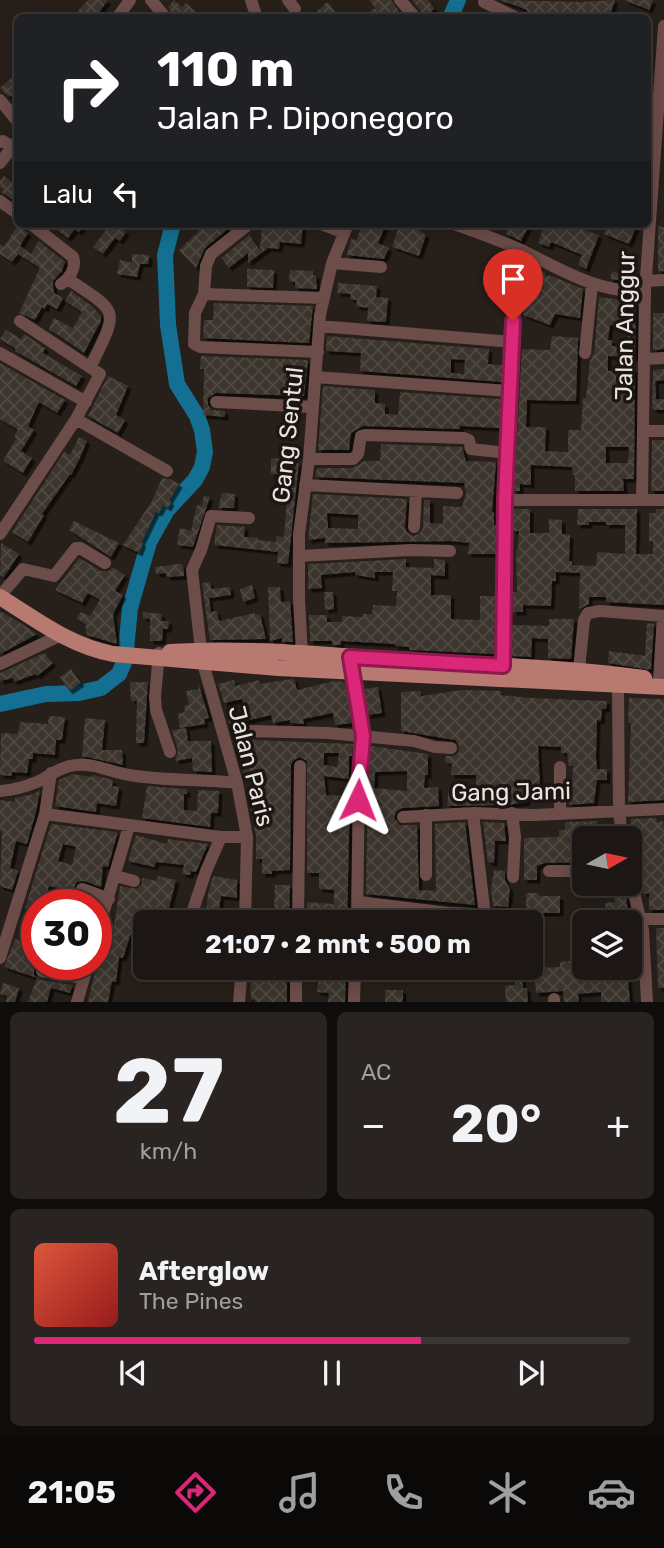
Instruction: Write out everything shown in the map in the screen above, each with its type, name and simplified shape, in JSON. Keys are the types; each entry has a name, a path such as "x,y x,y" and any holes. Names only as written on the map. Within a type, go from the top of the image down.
{"main road":[{"path":"0,596 59,636 113,654 302,654 351,664 579,670 662,682"},
{"path":"202,656 351,664 618,686 662,682"}],"street":[{"path":"151,0 163,14"},
{"path":"400,0 413,14"},
{"path":"484,2 509,14"},
{"name":"Jalan Anggur","path":"651,188 659,162 651,145 653,75 664,26"},
{"path":"0,100 14,117"},
{"path":"0,163 10,143"},
{"path":"36,228 73,257 74,264 65,282 104,303 110,312 109,329 91,366"},
{"path":"243,228 211,254 206,265 204,294 195,313 193,338 196,346 318,352"},
{"path":"469,228 592,284 615,290 664,280"},
{"name":"Jalan Anggur","path":"642,500 647,228"},
{"name":"Gang Sentul","path":"302,654 299,556 301,512 309,459 319,326 332,263 346,229"},
{"path":"503,666 505,500 517,248"},
{"path":"332,263 381,267"},
{"path":"585,352 592,284"},
{"path":"204,294 324,299"},
{"path":"0,534 5,517 76,419 100,374 20,321"},
{"path":"319,326 512,342"},
{"path":"0,353 86,402"},
{"path":"645,359 664,358"},
{"path":"316,377 509,391"},
{"path":"216,402 313,407"},
{"path":"76,419 167,471"},
{"path":"644,430 664,431"},
{"path":"309,459 353,459 358,454 361,436 365,435 464,438 469,440 471,450 508,453"},
{"path":"305,485 457,493"},
{"path":"414,527 416,491"},
{"path":"505,500 664,500"},
{"name":"Jalan Paris","path":"244,910 247,837 237,783 202,656 192,570 211,516 249,518"},
{"path":"0,596 23,569 54,576 76,548 105,563"},
{"path":"299,556 411,550 450,551"},
{"path":"579,670 584,620 588,613 600,611 663,616 662,682"},
{"path":"0,664 59,636"},
{"path":"152,656 156,710 170,752"},
{"path":"351,664 363,736 359,776 359,910"},
{"path":"618,686 621,826"},
{"path":"249,731 302,731 363,736 451,748"},
{"path":"0,791 36,782 72,765 93,765 126,775 151,778 237,783"},
{"path":"298,910 300,766"},
{"path":"560,767 560,813"},
{"path":"0,957 45,814 51,773"},
{"name":"Gang Jami","path":"403,817 473,813 609,813 619,810 664,809"},
{"path":"473,813 484,910"},
{"path":"512,813 515,837 513,877"},
{"path":"45,814 221,837 247,837"},
{"path":"426,815 426,875"},
{"path":"112,889 129,825"},
{"path":"193,910 221,837"},
{"path":"549,871 572,872"},
{"path":"116,876 134,881"},
{"path":"359,902 431,910"},
{"path":"642,919 664,919"},
{"path":"642,933 647,1002"},
{"path":"77,1002 82,980"},
{"path":"239,1002 241,980"},
{"path":"296,980 296,1002"},
{"path":"354,1002 355,980"}],"building":[{"path":"88,0 108,0 98,14 75,14"},
{"path":"174,0 182,7 186,3 198,14 172,14 168,7"},
{"path":"369,0 391,0 401,14 368,14 375,8"},
{"path":"412,0 428,0 435,9 427,14 420,14"},
{"path":"500,0 615,0 610,14 526,14 527,10"},
{"path":"624,0 653,0 649,10"},
{"path":"327,2 337,13 336,14 314,14"},
{"path":"14,76 14,100 0,88"},
{"path":"4,176 14,184 14,200 1,192 3,190 0,181"},
{"path":"658,226 664,227 664,271 658,272"},
{"path":"16,228 20,228 28,233 20,246 31,254 39,241 65,262 62,271 53,281 54,293 63,298 57,309 47,304 45,309 42,307 35,320 19,313 40,268 18,254 12,262 0,254 0,244 4,247"},
{"path":"54,228 82,228 79,232 75,229 68,238"},
{"path":"102,228 120,228 126,232 120,241 115,238 103,254 93,247 106,230"},
{"path":"202,228 228,229 205,248 196,268 179,250"},
{"path":"262,228 303,228 301,244 280,242 279,249 268,248 248,263 248,253 229,268 221,258 249,235 260,250"},
{"path":"361,228 384,228 378,243 389,248 384,259 347,255 351,239 356,240"},
{"path":"399,228 415,228 426,235 419,256 392,247"},
{"path":"508,228 528,228 521,241 506,234"},
{"path":"544,228 579,228 599,235 586,269 578,265 582,255 551,242 549,247 538,243"},
{"path":"606,228 636,228 629,244 604,234"},
{"path":"132,254 149,255 148,264 140,264 137,277 117,274 120,260 132,263"},
{"path":"247,269 274,270 273,288 247,287"},
{"path":"290,270 313,271 317,289 295,288 295,282 289,281"},
{"path":"529,270 545,272 545,275 583,289 580,318 555,314 550,325 523,315 529,297 526,297"},
{"path":"612,271 637,279 637,282 610,279"},
{"path":"338,283 377,286 376,297 388,298 386,322 367,321 368,308 356,306 357,300 350,299 351,294 337,293"},
{"path":"71,291 101,316 84,353 49,329 54,318 73,328 82,312 65,301"},
{"path":"599,297 636,302 635,357 608,356 608,371 635,369 634,479 623,479 624,491 575,491 572,467 531,465 531,485 520,484 520,491 514,491 522,349 550,350 552,336 578,338 576,401 527,400 526,427 546,427 545,451 568,452 568,430 581,430 583,398 586,398 590,360 594,354","holes":["610,325 628,326 628,347 612,346 612,340 608,340","606,447 629,447 628,463 606,463"]},
{"path":"214,303 313,306 309,343 203,338 204,320 213,320"},
{"path":"653,313 664,313 664,349 653,350"},
{"path":"6,330 21,339 24,334 45,348 43,353 82,376 76,386 15,351 16,349 0,339"},
{"path":"327,336 489,349 488,364 503,365 502,382 360,371 361,353 326,351","holes":["451,359 465,360 464,374 451,373"]},
{"path":"201,356 308,360 304,396 216,393 208,398 208,405 212,410 225,411 225,417 203,415 204,369 200,369"},
{"path":"0,363 65,400 57,413 39,402 28,426 34,430 21,451 32,458 23,473 3,461 16,439 14,437 18,430 0,419"},
{"path":"664,369 664,380 655,381 656,399 664,399 664,410 652,409 653,370"},
{"path":"108,376 128,386 116,415 125,420 118,433 88,416"},
{"path":"323,386 375,390 375,403 385,404 385,414 398,415 400,392 501,399 500,428 363,426 351,433 349,450 318,450"},
{"path":"79,437 87,441 79,460 42,514 44,515 28,542 12,532 64,452 70,455"},
{"path":"652,440 664,440 664,491 651,491"},
{"path":"381,444 462,447 466,461 496,462 492,512 496,525 496,554 468,554 469,543 451,541 325,543 325,538 308,540 313,494 407,499 405,527 413,536 419,534 423,528 424,500 430,500 430,523 443,524 443,506 462,507 466,494 464,483 315,477 317,468 353,468 364,461 380,461","holes":["327,513 358,515 358,529 328,528"]},
{"path":"271,458 299,463 288,564 277,563 278,552 214,545 217,525 245,527 244,537 258,540 276,542 276,536 284,537 289,475 271,474"},
{"path":"162,478 179,484 168,508 163,505 159,513 156,512 139,553 123,545 152,501"},
{"path":"222,493 235,494 234,508 218,508"},
{"path":"204,496 210,497 193,547 177,545 180,528 191,531 197,505 201,506"},
{"path":"514,509 530,509 530,533 549,533 549,519 562,520 562,534 570,535 569,561 572,561 572,565 596,566 597,552 625,554 625,525 589,522 589,525 577,525 578,509 637,509 636,554 653,554 653,541 649,541 649,513 664,509 664,605 606,602 606,597 589,597 589,604 579,609 580,573 556,572 556,581 552,581 551,606 523,605 523,612 513,612 513,592 517,592 516,549 519,531 513,531"},
{"path":"74,521 119,543 111,557 69,530"},
{"path":"1,543 19,554 4,577 0,575"},
{"path":"79,558 101,571 109,571 112,567 125,575 115,591 123,595 113,614 117,644 87,635 85,624 76,618 81,612 90,616 100,600 88,593 82,603 55,590"},
{"path":"406,559 406,567 434,568 434,559 445,560 445,576 431,575 431,595 451,595 451,619 480,620 480,596 495,596 494,654 409,650 409,647 395,644 341,641 341,645 332,645 332,641 310,641 309,615 327,615 327,622 342,622 342,616 363,617 363,614 372,614 373,605 396,606 397,591 392,591 393,572 375,572 375,578 355,575 355,572 321,575 322,588 308,589 308,564"},
{"path":"183,565 184,576 167,577 166,573 156,574 155,567"},
{"path":"210,582 211,589 230,587 231,595 209,598 211,612 217,611 219,621 260,614 266,639 210,640 202,583"},
{"path":"252,585 255,598 243,602 240,589"},
{"path":"268,587 280,587 281,602 290,601 293,642 282,642 282,638 270,641"},
{"path":"324,592 333,592 334,609 325,610"},
{"path":"0,611 22,624 37,634 0,654"},
{"path":"143,612 162,614 161,621 169,621 168,629 163,629 162,641 150,641 150,619 143,618"},
{"path":"549,619 574,619 571,659 548,658 548,639 532,638 531,657 512,656 512,625 549,626"},
{"path":"647,623 654,624 651,670 608,663 609,651 645,656"},
{"path":"44,653 53,663 37,676 36,674 14,682 13,678 0,681 0,673"},
{"path":"71,669 81,683 69,691 60,677"},
{"path":"197,679 209,718 204,719 205,724 180,728 178,714 185,712 184,706 189,705 186,691 199,689"},
{"path":"294,679 297,690 334,681 345,682 352,723 335,725 333,713 303,719 304,724 290,723 290,720 273,723 271,715 242,722 240,731 232,733 228,719 246,715 242,699 224,703 218,684 234,680 235,686 259,680 260,684"},
{"path":"130,682 148,682 144,743 136,743 137,701 131,701"},
{"path":"378,687 382,713 368,715 364,689"},
{"path":"462,690 501,691 501,695 530,698 607,701 606,709 602,709 601,721 597,720 596,756 597,769 607,769 607,780 597,780 594,803 569,805 569,782 572,782 573,766 569,766 567,753 561,753 561,747 538,746 540,786 526,787 527,802 447,806 449,787 476,785 476,775 451,775 452,764 445,762 446,756 454,756 459,752 459,745 455,740 401,731 401,692 421,691 421,696"},
{"path":"629,698 664,699 664,800 628,802 631,723 628,723"},
{"path":"49,716 65,717 62,740 56,740 55,755 33,753 33,759 29,759 27,773 12,772 12,776 0,775 1,733 18,734 20,722 48,724"},
{"path":"85,718 105,720 102,750 122,750 123,765 82,756"},
{"path":"186,728 188,741 211,741 212,772 193,771 192,758 175,761 178,750 172,730"},
{"path":"234,739 353,744 352,756 349,756 349,779 324,776 326,795 350,796 347,910 307,910 307,902 334,904 334,890 319,889 319,873 307,873 307,761 299,757 291,765 290,870 262,874 262,859 256,859 256,836 249,801 261,800 258,772 244,775","holes":["324,753 339,753 337,767 324,765"]},
{"path":"371,746 428,754 428,775 425,775 424,788 438,787 439,806 402,808 396,812 394,818 400,825 417,825 419,890 436,891 435,824 465,822 475,905 366,894","holes":["407,771 407,791 374,788 375,772"]},
{"path":"72,774 113,780 112,786 119,787 116,806 97,803 96,812 55,806 59,780"},
{"path":"147,786 187,789 187,794 184,794 184,810 197,811 198,790 219,791 218,813 211,813 210,827 142,818"},
{"path":"40,790 27,844 16,841 10,868 18,871 12,890 0,886 0,800 15,802 15,798"},
{"path":"656,818 657,822 663,821 664,910 649,910 649,893 643,894 642,826 631,826 630,819"},
{"path":"597,821 597,826 572,826 572,862 545,863 537,866 537,880 524,880 524,838 559,837 559,830 565,830 565,822"},
{"path":"483,822 504,823 506,841 495,841 494,863 488,862"},
{"path":"51,824 117,832 108,867 103,866 101,887 84,881 77,882 74,889 49,886 48,889 31,889","holes":["63,844 76,847 72,865 58,861"]},
{"path":"136,835 167,844 168,839 208,844 196,872 191,871 190,875 182,874 184,865 156,862 154,867 128,861"},
{"path":"494,870 505,871 505,880 510,889 508,907 493,906 491,889"},
{"path":"158,876 176,880 168,910 133,910 133,927 123,958 119,957 116,982 112,981 108,1002 88,1002 93,980 112,980 112,926 120,886 137,889 142,884 142,878 157,881"},
{"path":"213,876 237,880 237,898 221,896 219,909 228,910 206,910"},
{"path":"275,885 290,885 289,910 274,910"},
{"path":"526,893 560,896 560,913 543,913 543,910 526,908"},
{"path":"614,896 626,896 628,910 606,910 605,903 615,902"},
{"path":"656,928 664,928 664,988 658,988"},
{"path":"15,939 21,941 21,973 4,967"},
{"path":"572,961 572,980 628,980 630,1002 601,1002 601,992 578,994 579,1002 564,1002 563,991 536,993 535,980 543,980 543,968 560,967 560,962"},
{"path":"36,980 73,985 70,993 51,988 47,1002 28,1002"},
{"path":"250,980 287,980 287,1002 255,1002 251,999"},
{"path":"318,980 346,980 345,1002 328,1002 329,993 317,992"},
{"path":"515,980 523,980 523,988 527,988 528,1002 506,1002 505,986 515,985"},
{"path":"3,983 19,988 15,1002 6,1002 7,996 0,994"},
{"path":"385,990 403,990 403,1002 385,1002"}],"waterway":[{"path":"452,14 458,0"},
{"path":"0,704 46,694 79,693 101,688 119,674 125,660 130,608 149,542 167,510 195,480 202,467 205,452 202,430 197,416 177,384 168,325 165,255 172,228"}],"route":[{"path":"358,800 363,736 350,657 503,666 505,500 513,321"}]}
